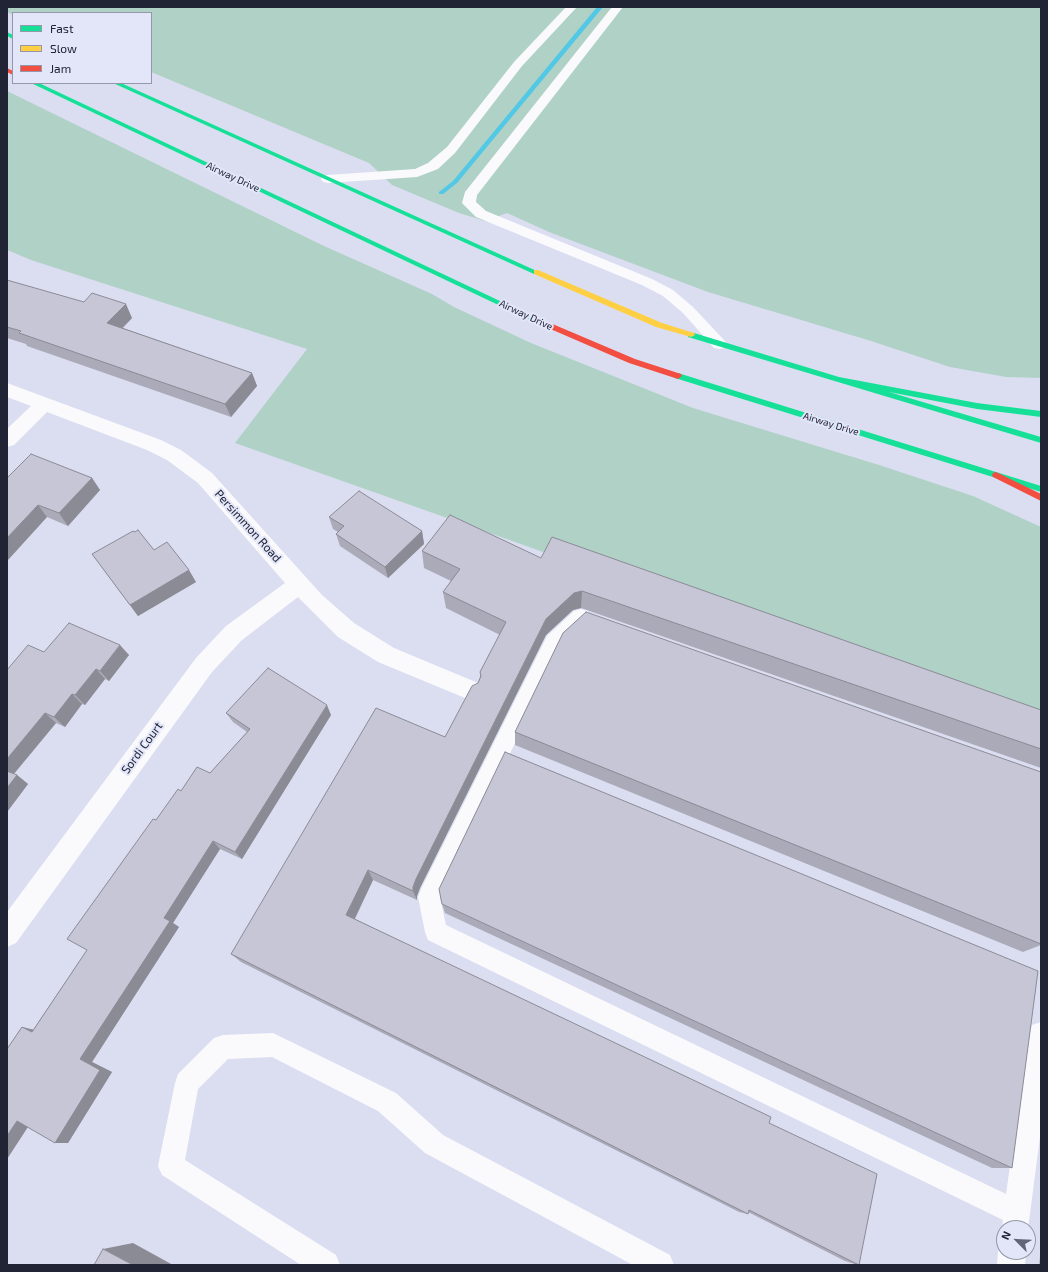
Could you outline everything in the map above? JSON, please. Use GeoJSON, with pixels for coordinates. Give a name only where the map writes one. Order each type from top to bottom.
{"type":"FeatureCollection","features":[{"type":"Feature","properties":{"kind":"main road","name":"Airway Drive"},"geometry":{"type":"LineString","coordinates":[[36,84],[530,317],[632,361],[733,394],[1041,489]]}},
{"type":"Feature","properties":{"kind":"main road"},"geometry":{"type":"LineString","coordinates":[[118,84],[616,308],[659,325],[1041,440]]}},
{"type":"Feature","properties":{"kind":"main road"},"geometry":{"type":"LineString","coordinates":[[832,378],[977,406],[1041,414]]}},
{"type":"Feature","properties":{"kind":"main road"},"geometry":{"type":"LineString","coordinates":[[996,475],[1041,498]]}},
{"type":"Feature","properties":{"kind":"street","name":"Persimmon Road"},"geometry":{"type":"LineString","coordinates":[[7,390],[154,444],[174,455],[205,478],[314,601],[346,630],[386,655],[470,690]]}},
{"type":"Feature","properties":{"kind":"street"},"geometry":{"type":"LineString","coordinates":[[7,440],[44,404]]}},
{"type":"Feature","properties":{"kind":"street","name":"Sordi Court"},"geometry":{"type":"LineString","coordinates":[[7,934],[204,665],[234,633],[300,584]]}},
{"type":"Feature","properties":{"kind":"lane"},"geometry":{"type":"LineString","coordinates":[[328,179],[417,173],[433,166],[451,150],[518,64],[572,7]]}},
{"type":"Feature","properties":{"kind":"lane"},"geometry":{"type":"LineString","coordinates":[[618,7],[470,195],[469,203],[481,214],[647,282],[668,293],[688,310],[719,344]]}},
{"type":"Feature","properties":{"kind":"lane"},"geometry":{"type":"LineString","coordinates":[[604,625],[581,617],[554,642],[509,754],[429,897],[436,932],[1016,1220],[1041,1034]]}},
{"type":"Feature","properties":{"kind":"lane"},"geometry":{"type":"LineString","coordinates":[[326,1265],[170,1166],[187,1083],[223,1047],[273,1045],[388,1102],[434,1144],[660,1265]]}},
{"type":"Feature","properties":{"kind":"green space"},"geometry":{"type":"Polygon","coordinates":[[[7,7],[1041,7],[1041,378],[1006,377],[950,367],[871,341],[708,292],[549,232],[507,213],[485,221],[459,213],[392,185],[369,163],[152,72],[152,12],[12,12],[12,14],[7,12],[7,7]]]}},
{"type":"Feature","properties":{"kind":"green space"},"geometry":{"type":"Polygon","coordinates":[[[7,91],[324,246],[432,294],[454,307],[531,343],[693,408],[879,465],[973,496],[1041,527],[1041,728],[235,443],[307,349],[31,260],[7,250],[7,91]]]}},
{"type":"Feature","properties":{"kind":"building"},"geometry":{"type":"Polygon","coordinates":[[[7,280],[84,302],[92,293],[126,304],[107,323],[252,373],[225,404],[19,333],[21,331],[7,327],[7,280]]]}},
{"type":"Feature","properties":{"kind":"building"},"geometry":{"type":"Polygon","coordinates":[[[31,454],[92,478],[59,513],[38,505],[7,538],[7,478],[31,454]]]}},
{"type":"Feature","properties":{"kind":"building"},"geometry":{"type":"Polygon","coordinates":[[[359,491],[422,531],[385,567],[336,534],[344,526],[329,517],[359,491]]]}},
{"type":"Feature","properties":{"kind":"building"},"geometry":{"type":"Polygon","coordinates":[[[450,515],[541,558],[552,537],[1041,710],[1041,749],[582,591],[574,593],[546,619],[416,879],[413,891],[368,870],[346,915],[771,1117],[769,1123],[877,1174],[859,1265],[749,1210],[748,1214],[231,954],[376,708],[445,737],[472,686],[478,683],[481,676],[480,672],[506,622],[443,592],[460,569],[422,551],[450,515]]]}},
{"type":"Feature","properties":{"kind":"building"},"geometry":{"type":"Polygon","coordinates":[[[138,530],[154,550],[167,542],[189,570],[130,605],[92,554],[133,531],[135,532],[138,530]]]}},
{"type":"Feature","properties":{"kind":"building"},"geometry":{"type":"Polygon","coordinates":[[[586,612],[1041,772],[1041,944],[515,732],[563,633],[586,612]]]}},
{"type":"Feature","properties":{"kind":"building"},"geometry":{"type":"Polygon","coordinates":[[[69,623],[120,645],[100,671],[96,669],[75,695],[72,694],[54,717],[45,713],[7,759],[7,670],[28,645],[44,652],[69,623]]]}},
{"type":"Feature","properties":{"kind":"building"},"geometry":{"type":"Polygon","coordinates":[[[268,668],[327,705],[235,852],[213,841],[164,918],[170,921],[80,1059],[100,1070],[55,1143],[17,1121],[7,1136],[7,1049],[22,1027],[32,1032],[87,950],[67,939],[153,819],[156,820],[178,789],[181,791],[197,767],[210,773],[250,729],[226,713],[268,668]]]}},
{"type":"Feature","properties":{"kind":"building"},"geometry":{"type":"Polygon","coordinates":[[[505,752],[1038,971],[1012,1168],[442,904],[439,889],[505,752]]]}},
{"type":"Feature","properties":{"kind":"building"},"geometry":{"type":"Polygon","coordinates":[[[7,771],[17,775],[7,788],[7,771]]]}},
{"type":"Feature","properties":{"kind":"building"},"geometry":{"type":"Polygon","coordinates":[[[103,1249],[133,1265],[94,1265],[103,1249]]]}},
{"type":"Feature","properties":{"kind":"waterway"},"geometry":{"type":"LineString","coordinates":[[441,193],[455,182],[600,7]]}},
{"type":"Feature","properties":{"kind":"traffic: fast"},"geometry":{"type":"LineString","coordinates":[[7,34],[12,36]]}},
{"type":"Feature","properties":{"kind":"traffic: fast"},"geometry":{"type":"LineString","coordinates":[[36,84],[534,319]]}},
{"type":"Feature","properties":{"kind":"traffic: fast"},"geometry":{"type":"LineString","coordinates":[[118,84],[536,272]]}},
{"type":"Feature","properties":{"kind":"traffic: fast"},"geometry":{"type":"LineString","coordinates":[[691,335],[1041,440]]}},
{"type":"Feature","properties":{"kind":"traffic: fast"},"geometry":{"type":"LineString","coordinates":[[678,376],[1041,489]]}},
{"type":"Feature","properties":{"kind":"traffic: fast"},"geometry":{"type":"LineString","coordinates":[[832,378],[977,406],[1041,414]]}},
{"type":"Feature","properties":{"kind":"traffic: slow"},"geometry":{"type":"LineString","coordinates":[[536,272],[659,325],[691,335]]}},
{"type":"Feature","properties":{"kind":"traffic: jam"},"geometry":{"type":"LineString","coordinates":[[7,70],[12,72]]}},
{"type":"Feature","properties":{"kind":"traffic: jam"},"geometry":{"type":"LineString","coordinates":[[534,319],[632,361],[678,376]]}},
{"type":"Feature","properties":{"kind":"traffic: jam"},"geometry":{"type":"LineString","coordinates":[[996,475],[1041,498]]}}]}
